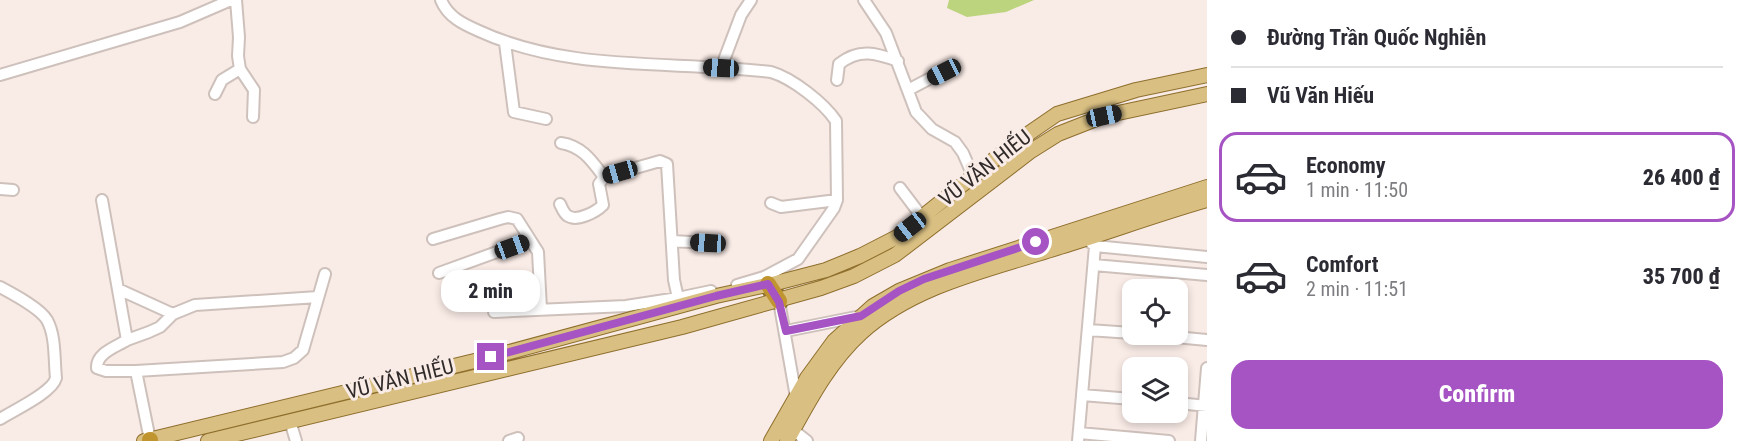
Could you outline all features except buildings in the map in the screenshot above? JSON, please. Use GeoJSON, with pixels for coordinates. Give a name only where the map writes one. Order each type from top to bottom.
{"type":"FeatureCollection","features":[{"type":"Feature","properties":{"kind":"highway"},"geometry":{"type":"LineString","coordinates":[[768,284],[779,302]]}},
{"type":"Feature","properties":{"kind":"main road","name":"VŨ VĂN HIẾU"},"geometry":{"type":"LineString","coordinates":[[148,441],[491,357],[715,293],[768,284],[826,270],[897,237],[1012,145],[1057,114],[1136,90],[1207,75]]}},
{"type":"Feature","properties":{"kind":"main road","name":"VŨ VĂN HIẾU"},"geometry":{"type":"LineString","coordinates":[[208,441],[682,327],[779,302],[854,276],[895,255],[1031,151],[1058,134],[1104,116],[1207,94]]}},
{"type":"Feature","properties":{"kind":"main road"},"geometry":{"type":"LineString","coordinates":[[771,441],[796,397],[834,341],[861,316],[899,291],[924,279],[1087,237],[1207,187]]}},
{"type":"Feature","properties":{"kind":"main road"},"geometry":{"type":"LineString","coordinates":[[790,436],[817,389],[844,350],[881,317],[905,302],[931,290],[1087,237],[1207,200]]}},
{"type":"Feature","properties":{"kind":"street"},"geometry":{"type":"LineString","coordinates":[[0,75],[180,22],[231,0]]}},
{"type":"Feature","properties":{"kind":"street"},"geometry":{"type":"LineString","coordinates":[[236,0],[240,69],[254,90],[253,117]]}},
{"type":"Feature","properties":{"kind":"street"},"geometry":{"type":"LineString","coordinates":[[441,0],[444,9],[456,20],[504,43],[531,51],[586,60],[761,71],[781,75],[817,100],[836,121],[837,200],[798,258],[764,277],[715,293],[627,306],[494,312]]}},
{"type":"Feature","properties":{"kind":"street"},"geometry":{"type":"LineString","coordinates":[[721,68],[741,15],[751,0]]}},
{"type":"Feature","properties":{"kind":"street"},"geometry":{"type":"LineString","coordinates":[[864,0],[886,33],[913,107],[920,118],[932,129],[955,142],[963,153],[973,176]]}},
{"type":"Feature","properties":{"kind":"street"},"geometry":{"type":"LineString","coordinates":[[504,43],[514,112],[546,119]]}},
{"type":"Feature","properties":{"kind":"street"},"geometry":{"type":"LineString","coordinates":[[837,80],[839,64],[853,56],[867,52],[880,54],[897,62]]}},
{"type":"Feature","properties":{"kind":"street"},"geometry":{"type":"LineString","coordinates":[[214,94],[222,80],[240,69]]}},
{"type":"Feature","properties":{"kind":"street"},"geometry":{"type":"LineString","coordinates":[[908,90],[944,72]]}},
{"type":"Feature","properties":{"kind":"street"},"geometry":{"type":"LineString","coordinates":[[561,143],[575,146],[585,153],[604,177]]}},
{"type":"Feature","properties":{"kind":"street"},"geometry":{"type":"LineString","coordinates":[[560,204],[566,215],[571,218],[588,215],[603,205],[604,200],[599,184],[604,177],[660,161],[667,164],[674,280],[678,298]]}},
{"type":"Feature","properties":{"kind":"street"},"geometry":{"type":"LineString","coordinates":[[900,188],[922,217]]}},
{"type":"Feature","properties":{"kind":"street"},"geometry":{"type":"LineString","coordinates":[[0,189],[13,190]]}},
{"type":"Feature","properties":{"kind":"street"},"geometry":{"type":"LineString","coordinates":[[102,200],[127,340]]}},
{"type":"Feature","properties":{"kind":"street"},"geometry":{"type":"LineString","coordinates":[[771,203],[780,207],[837,200]]}},
{"type":"Feature","properties":{"kind":"street"},"geometry":{"type":"LineString","coordinates":[[433,239],[508,217],[517,219],[538,252],[541,309]]}},
{"type":"Feature","properties":{"kind":"street"},"geometry":{"type":"LineString","coordinates":[[1169,441],[1079,437],[1094,266],[1087,237],[1207,257]]}},
{"type":"Feature","properties":{"kind":"street"},"geometry":{"type":"LineString","coordinates":[[439,273],[530,240]]}},
{"type":"Feature","properties":{"kind":"street"},"geometry":{"type":"LineString","coordinates":[[672,241],[708,243]]}},
{"type":"Feature","properties":{"kind":"street"},"geometry":{"type":"LineString","coordinates":[[1094,266],[1207,275]]}},
{"type":"Feature","properties":{"kind":"street"},"geometry":{"type":"LineString","coordinates":[[318,297],[204,304],[189,307],[173,314],[160,327],[127,340],[99,357],[97,368],[106,371],[136,371],[282,362],[294,358],[303,350],[325,274]]}},
{"type":"Feature","properties":{"kind":"street"},"geometry":{"type":"LineString","coordinates":[[0,287],[26,301],[48,320],[56,378],[47,390],[0,419]]}},
{"type":"Feature","properties":{"kind":"street"},"geometry":{"type":"LineString","coordinates":[[118,289],[173,314]]}},
{"type":"Feature","properties":{"kind":"street"},"geometry":{"type":"LineString","coordinates":[[779,302],[796,397]]}},
{"type":"Feature","properties":{"kind":"street"},"geometry":{"type":"LineString","coordinates":[[786,331],[861,316]]}},
{"type":"Feature","properties":{"kind":"street"},"geometry":{"type":"LineString","coordinates":[[1088,330],[1122,332]]}},
{"type":"Feature","properties":{"kind":"street"},"geometry":{"type":"LineString","coordinates":[[1188,338],[1207,340]]}},
{"type":"Feature","properties":{"kind":"street"},"geometry":{"type":"LineString","coordinates":[[1201,441],[1207,368]]}},
{"type":"Feature","properties":{"kind":"street"},"geometry":{"type":"LineString","coordinates":[[136,371],[148,441]]}},
{"type":"Feature","properties":{"kind":"street"},"geometry":{"type":"LineString","coordinates":[[1082,395],[1122,398]]}},
{"type":"Feature","properties":{"kind":"street"},"geometry":{"type":"LineString","coordinates":[[1188,404],[1205,405]]}},
{"type":"Feature","properties":{"kind":"street"},"geometry":{"type":"LineString","coordinates":[[291,420],[296,441]]}},
{"type":"Feature","properties":{"kind":"street"},"geometry":{"type":"LineString","coordinates":[[790,436],[807,441]]}},
{"type":"Feature","properties":{"kind":"green space"},"geometry":{"type":"Polygon","coordinates":[[[949,0],[1034,0],[1006,12],[967,17],[947,8],[949,0]]]}},
{"type":"Feature","properties":{"kind":"route"},"geometry":{"type":"LineString","coordinates":[[491,357],[768,284],[779,302],[786,331],[861,316],[873,306],[924,279],[1036,242]]}}]}
